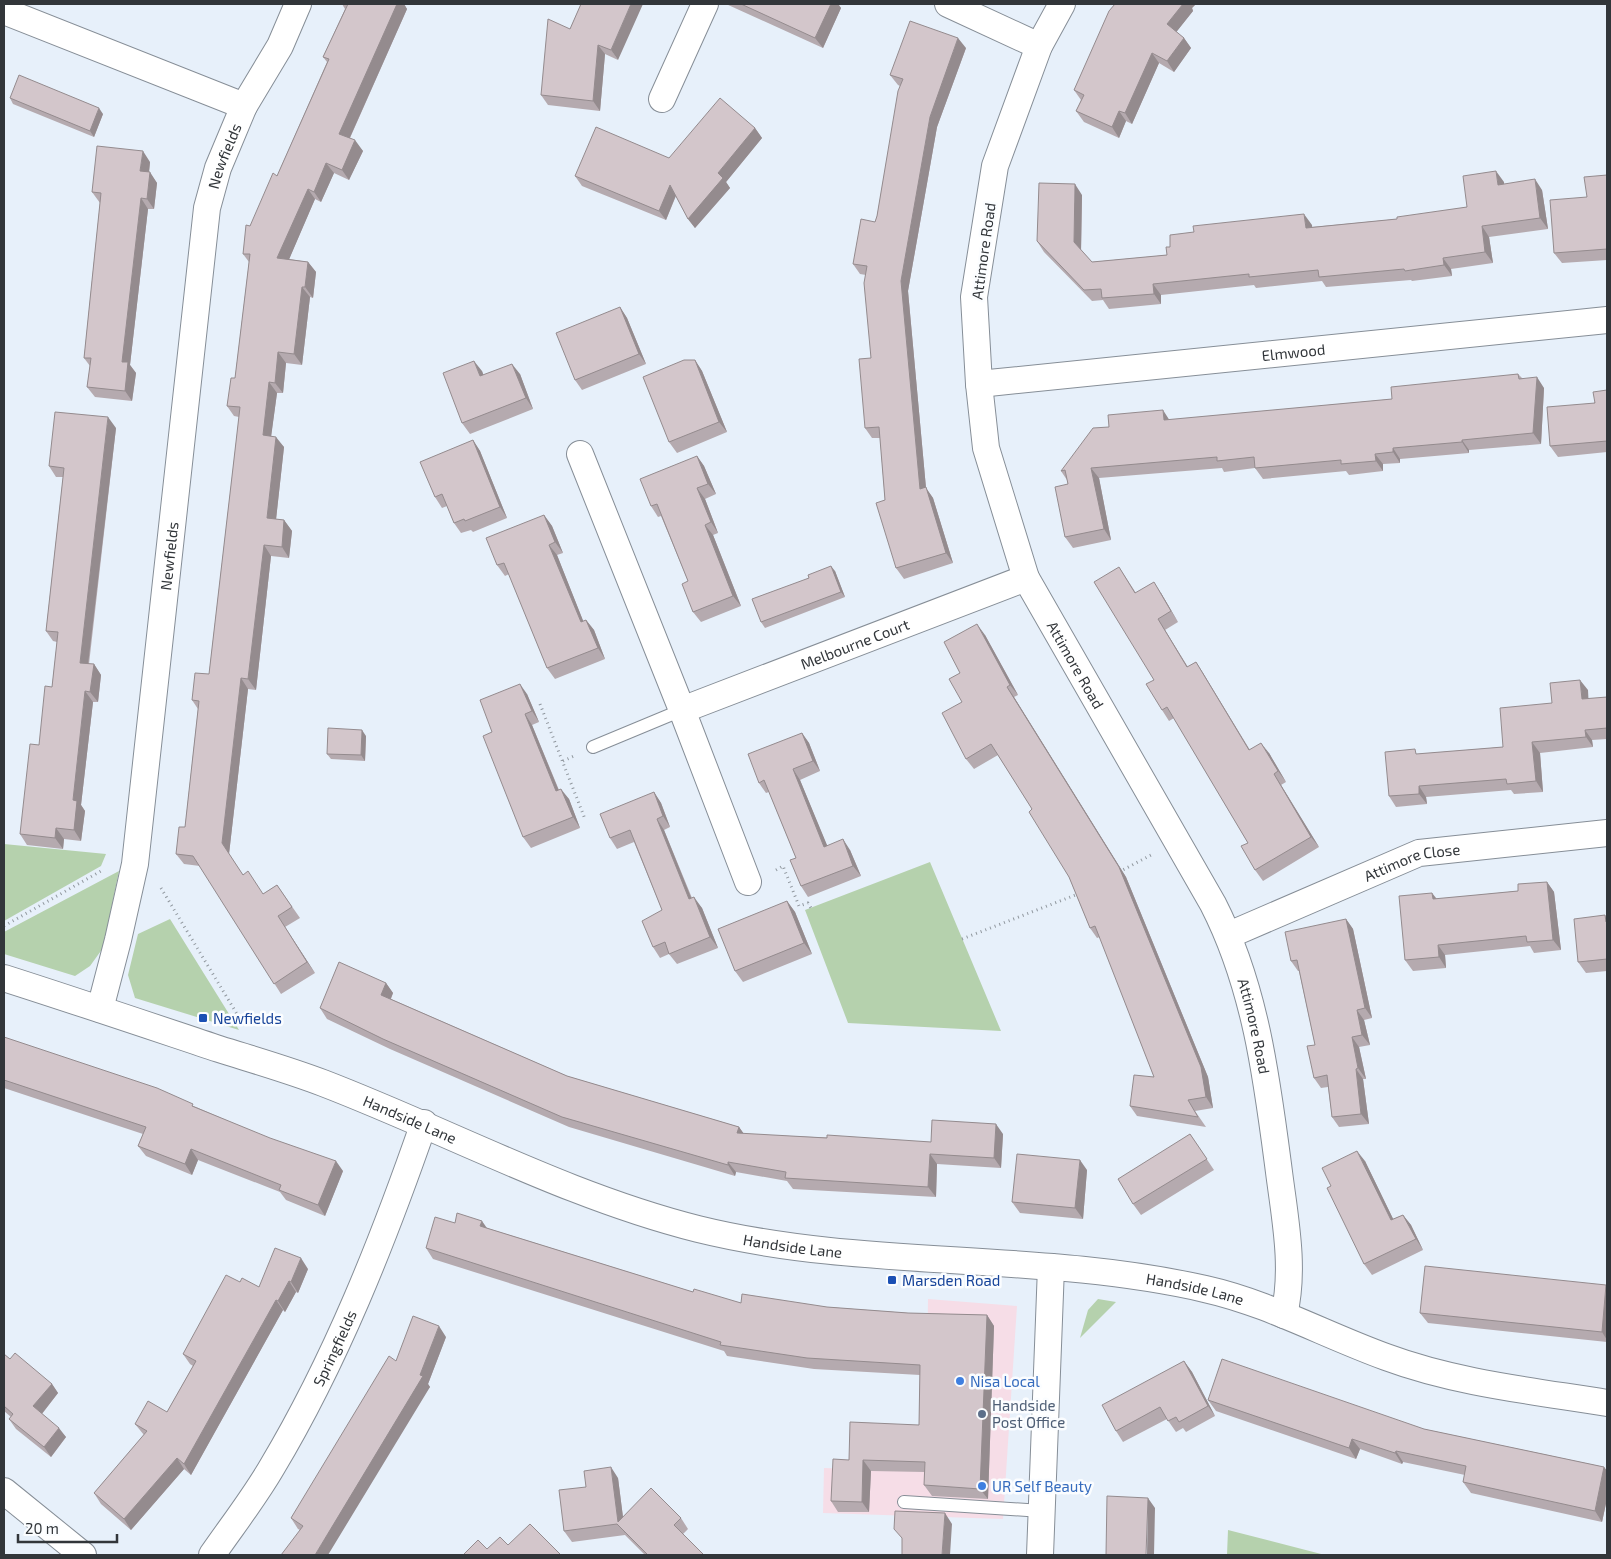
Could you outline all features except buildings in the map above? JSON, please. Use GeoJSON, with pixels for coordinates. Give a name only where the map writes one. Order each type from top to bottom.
{"type":"FeatureCollection","features":[{"type":"Feature","properties":{"kind":"street","name":"Newfields"},"geometry":{"type":"LineString","coordinates":[[100,1009],[118,940],[134,864],[207,208],[218,168],[244,106],[280,46],[298,4]]}},
{"type":"Feature","properties":{"kind":"street"},"geometry":{"type":"LineString","coordinates":[[662,99],[705,4]]}},
{"type":"Feature","properties":{"kind":"street"},"geometry":{"type":"LineString","coordinates":[[948,4],[1039,46]]}},
{"type":"Feature","properties":{"kind":"street","name":"Attimore Road"},"geometry":{"type":"LineString","coordinates":[[1062,4],[1039,46],[995,166],[974,297],[979,384],[986,448],[1026,578],[1229,935],[1244,976],[1264,1062],[1286,1226],[1290,1289],[1284,1315]]}},
{"type":"Feature","properties":{"kind":"street","name":"Newfields"},"geometry":{"type":"LineString","coordinates":[[4,11],[244,106]]}},
{"type":"Feature","properties":{"kind":"street","name":"Elmwood"},"geometry":{"type":"LineString","coordinates":[[979,384],[1607,320]]}},
{"type":"Feature","properties":{"kind":"street"},"geometry":{"type":"LineString","coordinates":[[580,454],[748,882]]}},
{"type":"Feature","properties":{"kind":"street","name":"Melbourne Court"},"geometry":{"type":"LineString","coordinates":[[682,710],[1026,578]]}},
{"type":"Feature","properties":{"kind":"street","name":"Attimore Close"},"geometry":{"type":"LineString","coordinates":[[1229,935],[1419,852],[1607,833]]}},
{"type":"Feature","properties":{"kind":"street","name":"Handside Lane"},"geometry":{"type":"LineString","coordinates":[[4,978],[318,1081],[424,1123],[603,1201],[697,1228],[759,1242],[856,1253],[1051,1266],[1163,1279],[1226,1293],[1388,1358],[1480,1382],[1607,1403]]}},
{"type":"Feature","properties":{"kind":"street","name":"Springfields"},"geometry":{"type":"LineString","coordinates":[[212,1555],[272,1468],[317,1387],[371,1265],[424,1123]]}},
{"type":"Feature","properties":{"kind":"street"},"geometry":{"type":"LineString","coordinates":[[1040,1555],[1051,1266]]}},
{"type":"Feature","properties":{"kind":"street"},"geometry":{"type":"LineString","coordinates":[[4,1490],[83,1555]]}},
{"type":"Feature","properties":{"kind":"lane"},"geometry":{"type":"LineString","coordinates":[[594,747],[682,710]]}},
{"type":"Feature","properties":{"kind":"lane"},"geometry":{"type":"LineString","coordinates":[[904,1502],[1042,1511]]}},
{"type":"Feature","properties":{"kind":"path"},"geometry":{"type":"LineString","coordinates":[[540,704],[585,819]]}},
{"type":"Feature","properties":{"kind":"path"},"geometry":{"type":"LineString","coordinates":[[1117,874],[1176,840]]}},
{"type":"Feature","properties":{"kind":"path"},"geometry":{"type":"LineString","coordinates":[[748,882],[783,866],[799,906],[808,903],[811,908]]}},
{"type":"Feature","properties":{"kind":"path"},"geometry":{"type":"LineString","coordinates":[[962,939],[1083,893]]}},
{"type":"Feature","properties":{"kind":"shaded area"},"geometry":{"type":"Polygon","coordinates":[[[928,1299],[1017,1306],[1003,1519],[823,1513],[824,1468],[854,1469],[926,1433],[928,1299]]]}},
{"type":"Feature","properties":{"kind":"green space"},"geometry":{"type":"Polygon","coordinates":[[[4,844],[106,854],[101,866],[4,921],[4,844]]]}},
{"type":"Feature","properties":{"kind":"green space"},"geometry":{"type":"Polygon","coordinates":[[[930,862],[1001,1031],[848,1023],[805,910],[930,862]]]}},
{"type":"Feature","properties":{"kind":"green space"},"geometry":{"type":"Polygon","coordinates":[[[119,871],[103,948],[90,966],[75,976],[4,954],[4,932],[119,871]]]}},
{"type":"Feature","properties":{"kind":"green space"},"geometry":{"type":"Polygon","coordinates":[[[170,919],[239,1030],[135,998],[128,975],[138,934],[170,919]]]}},
{"type":"Feature","properties":{"kind":"green space"},"geometry":{"type":"Polygon","coordinates":[[[1098,1299],[1116,1302],[1080,1338],[1088,1310],[1098,1299]]]}},
{"type":"Feature","properties":{"kind":"green space"},"geometry":{"type":"Polygon","coordinates":[[[1228,1530],[1325,1555],[1227,1555],[1228,1530]]]}},
{"type":"Feature","properties":{"kind":"place","name":"Newfields"},"geometry":{"type":"Point","coordinates":[203,1018]}},
{"type":"Feature","properties":{"kind":"place","name":"Marsden Road"},"geometry":{"type":"Point","coordinates":[892,1280]}},
{"type":"Feature","properties":{"kind":"place","name":"Nisa Local"},"geometry":{"type":"Point","coordinates":[960,1381]}},
{"type":"Feature","properties":{"kind":"place","name":"Handside Post Office"},"geometry":{"type":"Point","coordinates":[982,1414]}},
{"type":"Feature","properties":{"kind":"place","name":"UR Self Beauty"},"geometry":{"type":"Point","coordinates":[982,1486]}}]}
